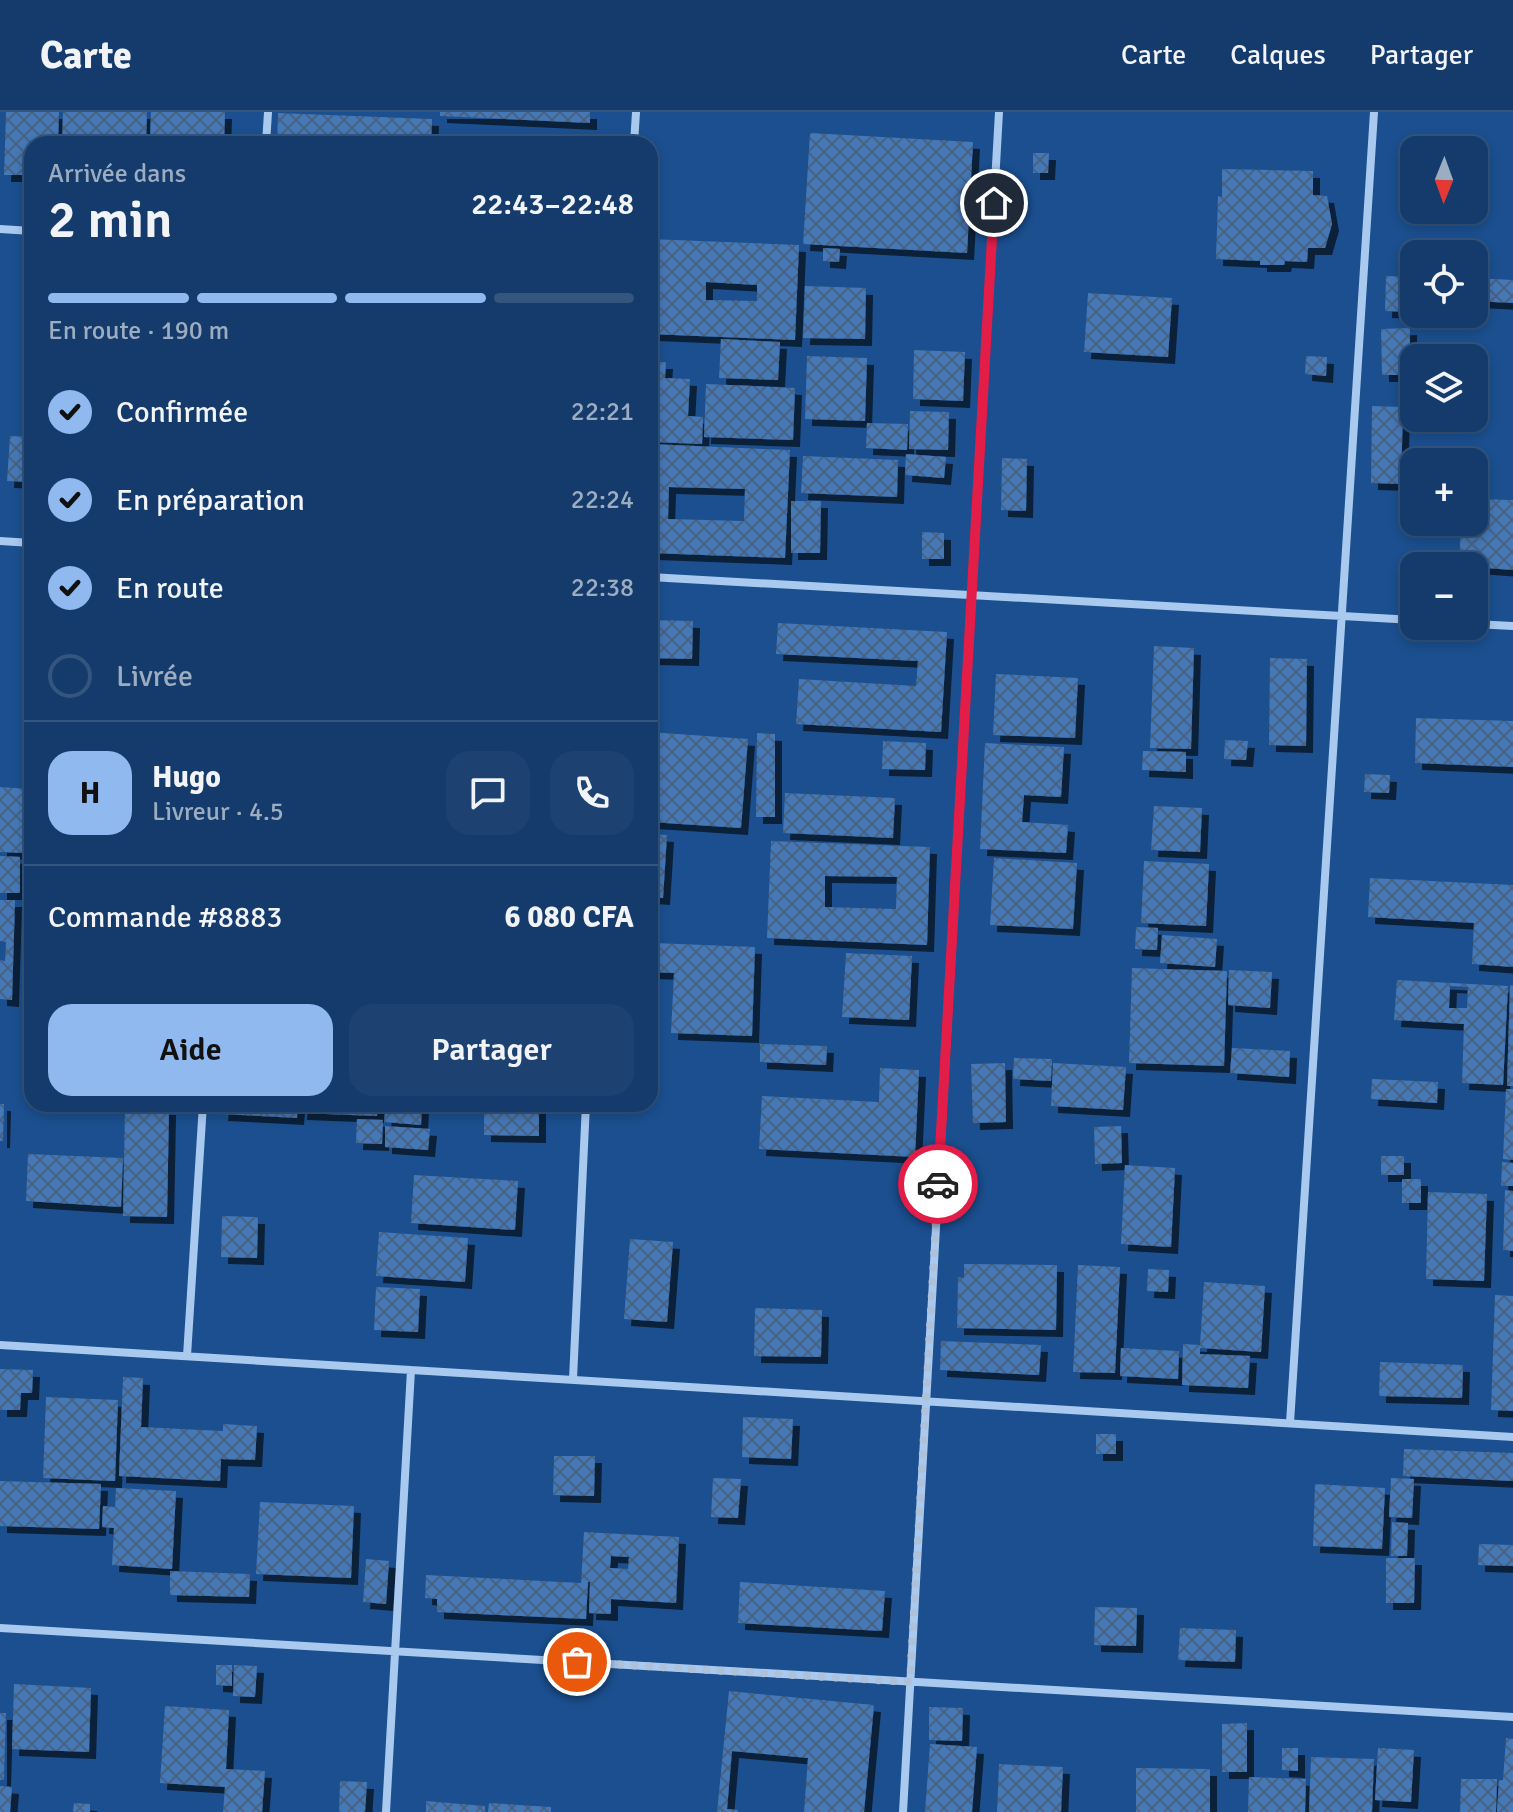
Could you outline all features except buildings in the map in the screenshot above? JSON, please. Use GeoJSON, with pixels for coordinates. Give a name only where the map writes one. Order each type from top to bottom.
{"type":"FeatureCollection","features":[{"type":"Feature","properties":{"kind":"street"},"geometry":{"type":"LineString","coordinates":[[266,136],[268,112]]}},
{"type":"Feature","properties":{"kind":"street"},"geometry":{"type":"LineString","coordinates":[[634,136],[636,112]]}},
{"type":"Feature","properties":{"kind":"street"},"geometry":{"type":"LineString","coordinates":[[903,1812],[999,112]]}},
{"type":"Feature","properties":{"kind":"street"},"geometry":{"type":"LineString","coordinates":[[1290,1423],[1374,112]]}},
{"type":"Feature","properties":{"kind":"street"},"geometry":{"type":"LineString","coordinates":[[0,229],[24,230]]}},
{"type":"Feature","properties":{"kind":"street"},"geometry":{"type":"LineString","coordinates":[[0,541],[24,542]]}},
{"type":"Feature","properties":{"kind":"street"},"geometry":{"type":"LineString","coordinates":[[658,577],[1400,619]]}},
{"type":"Feature","properties":{"kind":"street"},"geometry":{"type":"LineString","coordinates":[[1488,625],[1513,626]]}},
{"type":"Feature","properties":{"kind":"street"},"geometry":{"type":"LineString","coordinates":[[187,1356],[202,1112]]}},
{"type":"Feature","properties":{"kind":"street"},"geometry":{"type":"LineString","coordinates":[[573,1379],[586,1112]]}},
{"type":"Feature","properties":{"kind":"street"},"geometry":{"type":"LineString","coordinates":[[0,1345],[1513,1437]]}},
{"type":"Feature","properties":{"kind":"street"},"geometry":{"type":"LineString","coordinates":[[386,1812],[411,1370]]}},
{"type":"Feature","properties":{"kind":"street"},"geometry":{"type":"LineString","coordinates":[[0,1628],[1513,1717]]}},
{"type":"Feature","properties":{"kind":"way so far"},"geometry":{"type":"LineString","coordinates":[[577,1662],[910,1682],[938,1184]]}},
{"type":"Feature","properties":{"kind":"route"},"geometry":{"type":"LineString","coordinates":[[938,1184],[994,203]]}}]}
